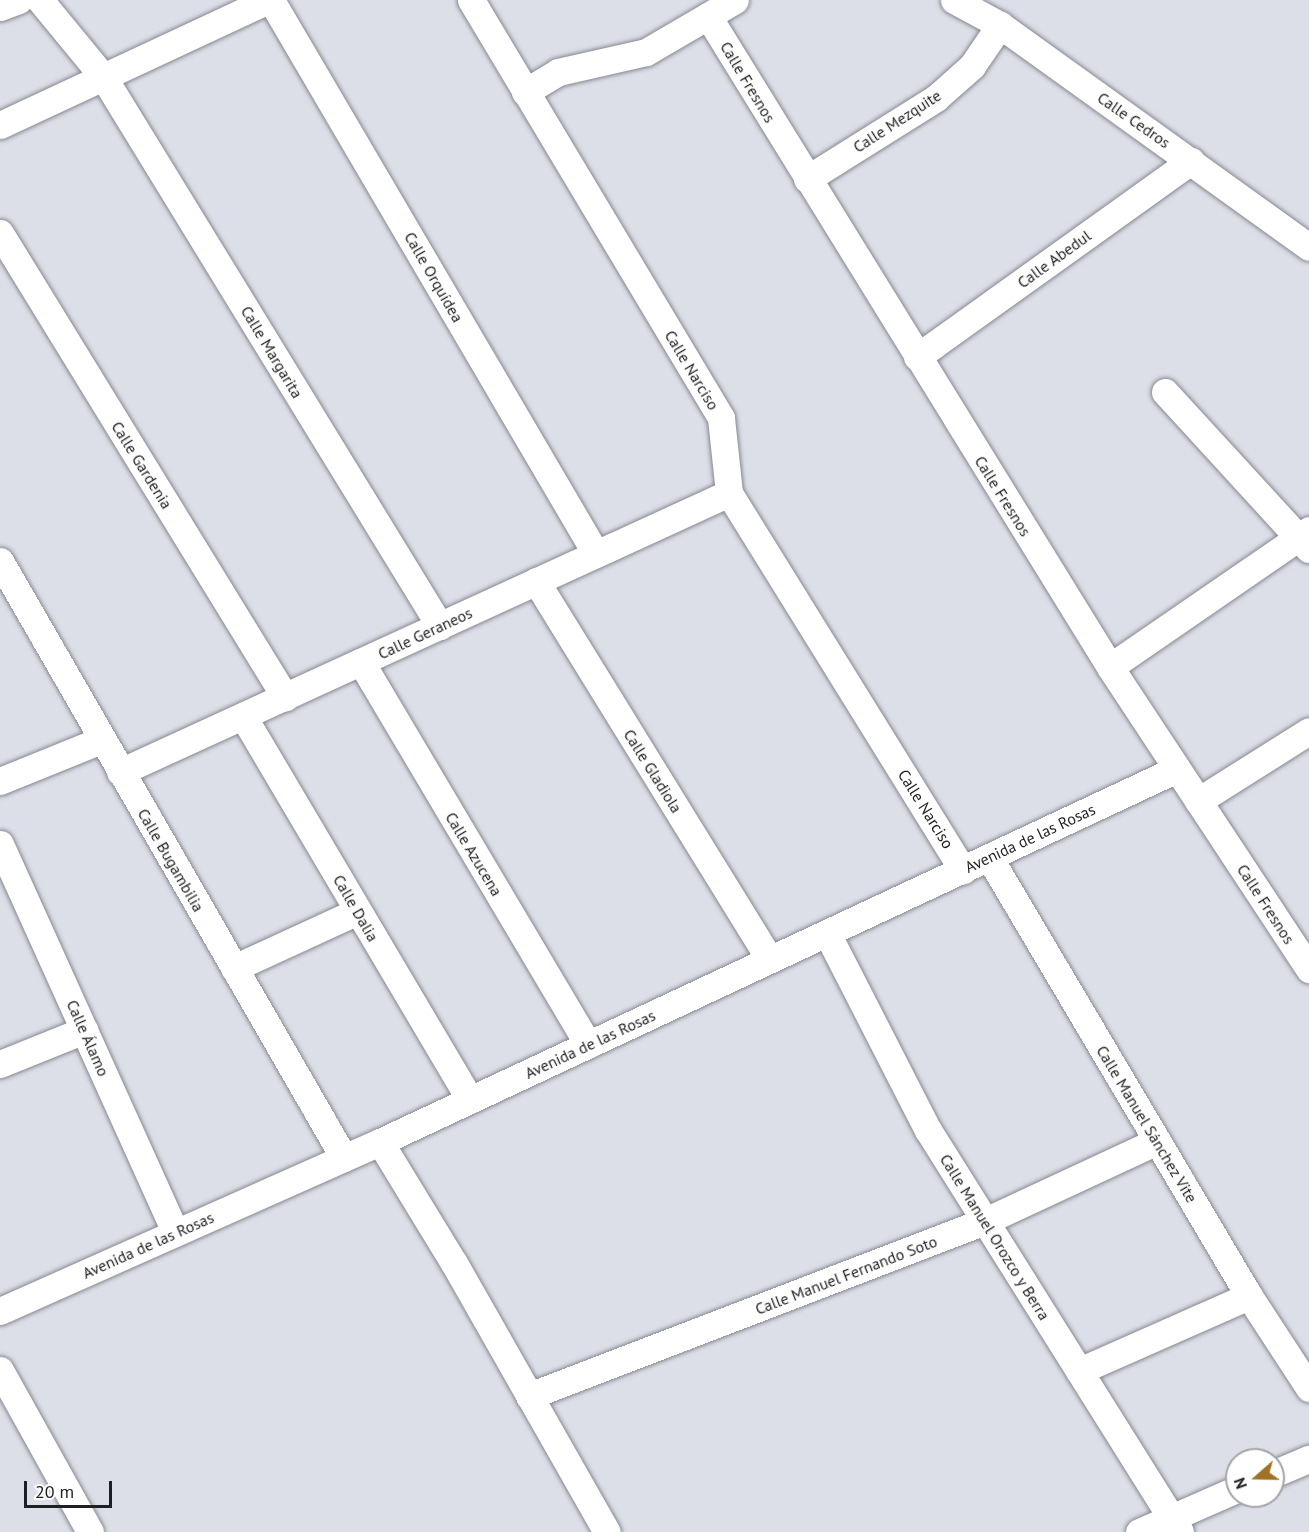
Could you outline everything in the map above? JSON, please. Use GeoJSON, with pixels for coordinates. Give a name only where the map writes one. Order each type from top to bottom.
{"type":"FeatureCollection","features":[{"type":"Feature","properties":{"kind":"street"},"geometry":{"type":"LineString","coordinates":[[0,8],[19,0]]}},
{"type":"Feature","properties":{"kind":"street","name":"Calle Margarita"},"geometry":{"type":"LineString","coordinates":[[40,0],[104,78],[440,626]]}},
{"type":"Feature","properties":{"kind":"street"},"geometry":{"type":"LineString","coordinates":[[0,125],[269,0]]}},
{"type":"Feature","properties":{"kind":"street","name":"Calle Orquídea"},"geometry":{"type":"LineString","coordinates":[[269,0],[596,554]]}},
{"type":"Feature","properties":{"kind":"street"},"geometry":{"type":"LineString","coordinates":[[525,92],[558,72],[646,52],[735,0]]}},
{"type":"Feature","properties":{"kind":"street","name":"Calle Cedros"},"geometry":{"type":"LineString","coordinates":[[954,0],[1000,25],[1309,247]]}},
{"type":"Feature","properties":{"kind":"street","name":"Calle Narciso"},"geometry":{"type":"LineString","coordinates":[[481,4],[525,92],[721,418],[729,493],[963,870]]}},
{"type":"Feature","properties":{"kind":"street","name":"Calle Fresnos"},"geometry":{"type":"LineString","coordinates":[[708,16],[1110,667],[1309,969]]}},
{"type":"Feature","properties":{"kind":"street","name":"Calle Mezquite"},"geometry":{"type":"LineString","coordinates":[[807,179],[936,99],[972,66],[1000,25]]}},
{"type":"Feature","properties":{"kind":"street","name":"Calle Abedul"},"geometry":{"type":"LineString","coordinates":[[917,357],[1191,161]]}},
{"type":"Feature","properties":{"kind":"street","name":"Calle Gardenia"},"geometry":{"type":"LineString","coordinates":[[0,233],[285,697]]}},
{"type":"Feature","properties":{"kind":"street"},"geometry":{"type":"LineString","coordinates":[[1110,667],[1306,538],[1165,392]]}},
{"type":"Feature","properties":{"kind":"street","name":"Calle Geraneos"},"geometry":{"type":"LineString","coordinates":[[120,772],[729,493]]}},
{"type":"Feature","properties":{"kind":"street","name":"Calle Bugambilia"},"geometry":{"type":"LineString","coordinates":[[0,561],[101,740],[344,1158]]}},
{"type":"Feature","properties":{"kind":"street","name":"Calle Gladiola"},"geometry":{"type":"LineString","coordinates":[[536,582],[770,960]]}},
{"type":"Feature","properties":{"kind":"street","name":"Calle Azucena"},"geometry":{"type":"LineString","coordinates":[[361,662],[588,1045]]}},
{"type":"Feature","properties":{"kind":"street","name":"Calle Dalia"},"geometry":{"type":"LineString","coordinates":[[243,716],[470,1100]]}},
{"type":"Feature","properties":{"kind":"street"},"geometry":{"type":"LineString","coordinates":[[1198,801],[1309,731]]}},
{"type":"Feature","properties":{"kind":"street"},"geometry":{"type":"LineString","coordinates":[[0,781],[101,740]]}},
{"type":"Feature","properties":{"kind":"street","name":"Avenida de las Rosas"},"geometry":{"type":"LineString","coordinates":[[0,1311],[380,1142],[1177,769]]}},
{"type":"Feature","properties":{"kind":"street","name":"Calle Álamo"},"geometry":{"type":"LineString","coordinates":[[0,844],[175,1232]]}},
{"type":"Feature","properties":{"kind":"street","name":"Calle Manuel Sánchez Vite"},"geometry":{"type":"LineString","coordinates":[[989,857],[1249,1296],[1309,1388]]}},
{"type":"Feature","properties":{"kind":"street"},"geometry":{"type":"LineString","coordinates":[[234,968],[358,911]]}},
{"type":"Feature","properties":{"kind":"street","name":"Calle Manuel Orozco y Berra"},"geometry":{"type":"LineString","coordinates":[[827,933],[928,1130],[1176,1525]]}},
{"type":"Feature","properties":{"kind":"street"},"geometry":{"type":"LineString","coordinates":[[0,1064],[84,1030]]}},
{"type":"Feature","properties":{"kind":"street","name":"Calle Manuel Fernando Soto"},"geometry":{"type":"LineString","coordinates":[[529,1396],[985,1221],[1157,1141]]}},
{"type":"Feature","properties":{"kind":"street"},"geometry":{"type":"LineString","coordinates":[[380,1142],[607,1532]]}},
{"type":"Feature","properties":{"kind":"street"},"geometry":{"type":"LineString","coordinates":[[1079,1371],[1249,1296]]}},
{"type":"Feature","properties":{"kind":"street"},"geometry":{"type":"LineString","coordinates":[[0,1370],[90,1532]]}},
{"type":"Feature","properties":{"kind":"street"},"geometry":{"type":"LineString","coordinates":[[1285,1469],[1309,1459]]}},
{"type":"Feature","properties":{"kind":"street"},"geometry":{"type":"LineString","coordinates":[[1139,1532],[1176,1525],[1225,1496]]}}]}
